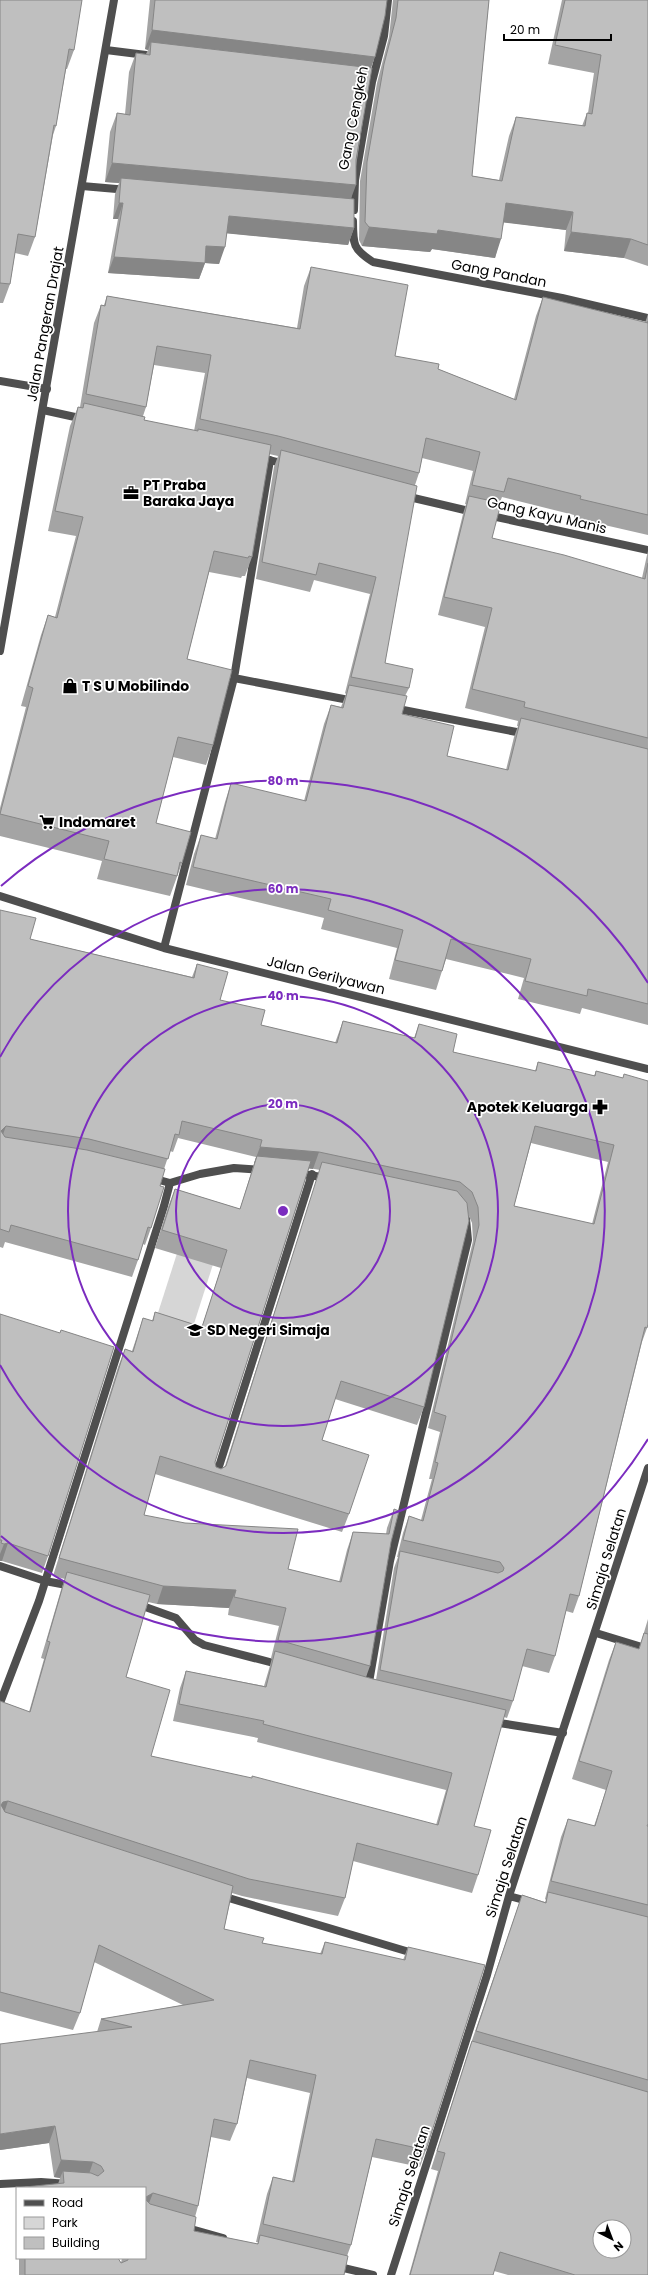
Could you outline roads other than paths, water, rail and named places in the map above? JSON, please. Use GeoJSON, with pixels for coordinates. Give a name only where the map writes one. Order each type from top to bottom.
{"type":"FeatureCollection","features":[{"type":"Feature","properties":{"kind":"street","name":"Jalan Pangeran Drajat"},"geometry":{"type":"LineString","coordinates":[[0,651],[114,0]]}},
{"type":"Feature","properties":{"kind":"street","name":"Gang Cengkeh"},"geometry":{"type":"LineString","coordinates":[[353,242],[350,210],[368,82],[384,36],[388,0]]}},
{"type":"Feature","properties":{"kind":"street"},"geometry":{"type":"LineString","coordinates":[[106,50],[152,55]]}},
{"type":"Feature","properties":{"kind":"street"},"geometry":{"type":"LineString","coordinates":[[82,186],[136,191]]}},
{"type":"Feature","properties":{"kind":"street","name":"Gang Pandan"},"geometry":{"type":"LineString","coordinates":[[353,242],[360,253],[373,262],[562,298],[648,318]]}},
{"type":"Feature","properties":{"kind":"street"},"geometry":{"type":"LineString","coordinates":[[0,381],[47,389]]}},
{"type":"Feature","properties":{"kind":"street"},"geometry":{"type":"LineString","coordinates":[[43,410],[96,422]]}},
{"type":"Feature","properties":{"kind":"street"},"geometry":{"type":"LineString","coordinates":[[248,455],[292,466]]}},
{"type":"Feature","properties":{"kind":"street"},"geometry":{"type":"LineString","coordinates":[[164,948],[234,678],[270,460]]}},
{"type":"Feature","properties":{"kind":"street","name":"Gang Kayu Manis"},"geometry":{"type":"LineString","coordinates":[[395,494],[648,550]]}},
{"type":"Feature","properties":{"kind":"street"},"geometry":{"type":"LineString","coordinates":[[234,678],[359,702]]}},
{"type":"Feature","properties":{"kind":"street"},"geometry":{"type":"LineString","coordinates":[[383,706],[532,735]]}},
{"type":"Feature","properties":{"kind":"street","name":"Jalan Gerilyawan"},"geometry":{"type":"LineString","coordinates":[[0,896],[164,948],[648,1068]]}},
{"type":"Feature","properties":{"kind":"street"},"geometry":{"type":"LineString","coordinates":[[140,1176],[170,1183],[200,1174],[234,1168],[273,1171]]}},
{"type":"Feature","properties":{"kind":"street"},"geometry":{"type":"LineString","coordinates":[[288,1172],[312,1174],[334,1179]]}},
{"type":"Feature","properties":{"kind":"street"},"geometry":{"type":"LineString","coordinates":[[214,1482],[312,1174]]}},
{"type":"Feature","properties":{"kind":"street"},"geometry":{"type":"LineString","coordinates":[[0,1703],[45,1581],[170,1183]]}},
{"type":"Feature","properties":{"kind":"street"},"geometry":{"type":"LineString","coordinates":[[368,1691],[393,1562],[468,1240],[466,1220],[461,1209]]}},
{"type":"Feature","properties":{"kind":"street","name":"Simaja Selatan"},"geometry":{"type":"LineString","coordinates":[[391,2275],[466,2054],[484,1974],[596,1633],[648,1468]]}},
{"type":"Feature","properties":{"kind":"street"},"geometry":{"type":"LineString","coordinates":[[0,1566],[45,1581],[77,1588]]}},
{"type":"Feature","properties":{"kind":"street"},"geometry":{"type":"LineString","coordinates":[[130,1602],[167,1613],[176,1618],[195,1640],[204,1645],[292,1668]]}},
{"type":"Feature","properties":{"kind":"street"},"geometry":{"type":"LineString","coordinates":[[596,1633],[648,1649]]}},
{"type":"Feature","properties":{"kind":"street"},"geometry":{"type":"LineString","coordinates":[[484,1720],[563,1733]]}},
{"type":"Feature","properties":{"kind":"street"},"geometry":{"type":"LineString","coordinates":[[210,1892],[427,1957]]}},
{"type":"Feature","properties":{"kind":"street"},"geometry":{"type":"LineString","coordinates":[[509,1896],[540,1904]]}},
{"type":"Feature","properties":{"kind":"street"},"geometry":{"type":"LineString","coordinates":[[0,2184],[41,2182],[78,2184]]}},
{"type":"Feature","properties":{"kind":"street"},"geometry":{"type":"LineString","coordinates":[[175,2225],[228,2240]]}},
{"type":"Feature","properties":{"kind":"street"},"geometry":{"type":"LineString","coordinates":[[327,2264],[373,2275]]}},
{"type":"Feature","properties":{"kind":"place","name":"PT Praba Baraka Jaya"},"geometry":{"type":"Point","coordinates":[131,493]}},
{"type":"Feature","properties":{"kind":"place","name":"T S U Mobilindo"},"geometry":{"type":"Point","coordinates":[70,686]}},
{"type":"Feature","properties":{"kind":"place","name":"Indomaret"},"geometry":{"type":"Point","coordinates":[47,822]}},
{"type":"Feature","properties":{"kind":"place","name":"Apotek Keluarga"},"geometry":{"type":"Point","coordinates":[600,1107]}},
{"type":"Feature","properties":{"kind":"place","name":"SD Negeri Simaja"},"geometry":{"type":"Point","coordinates":[195,1330]}}]}
